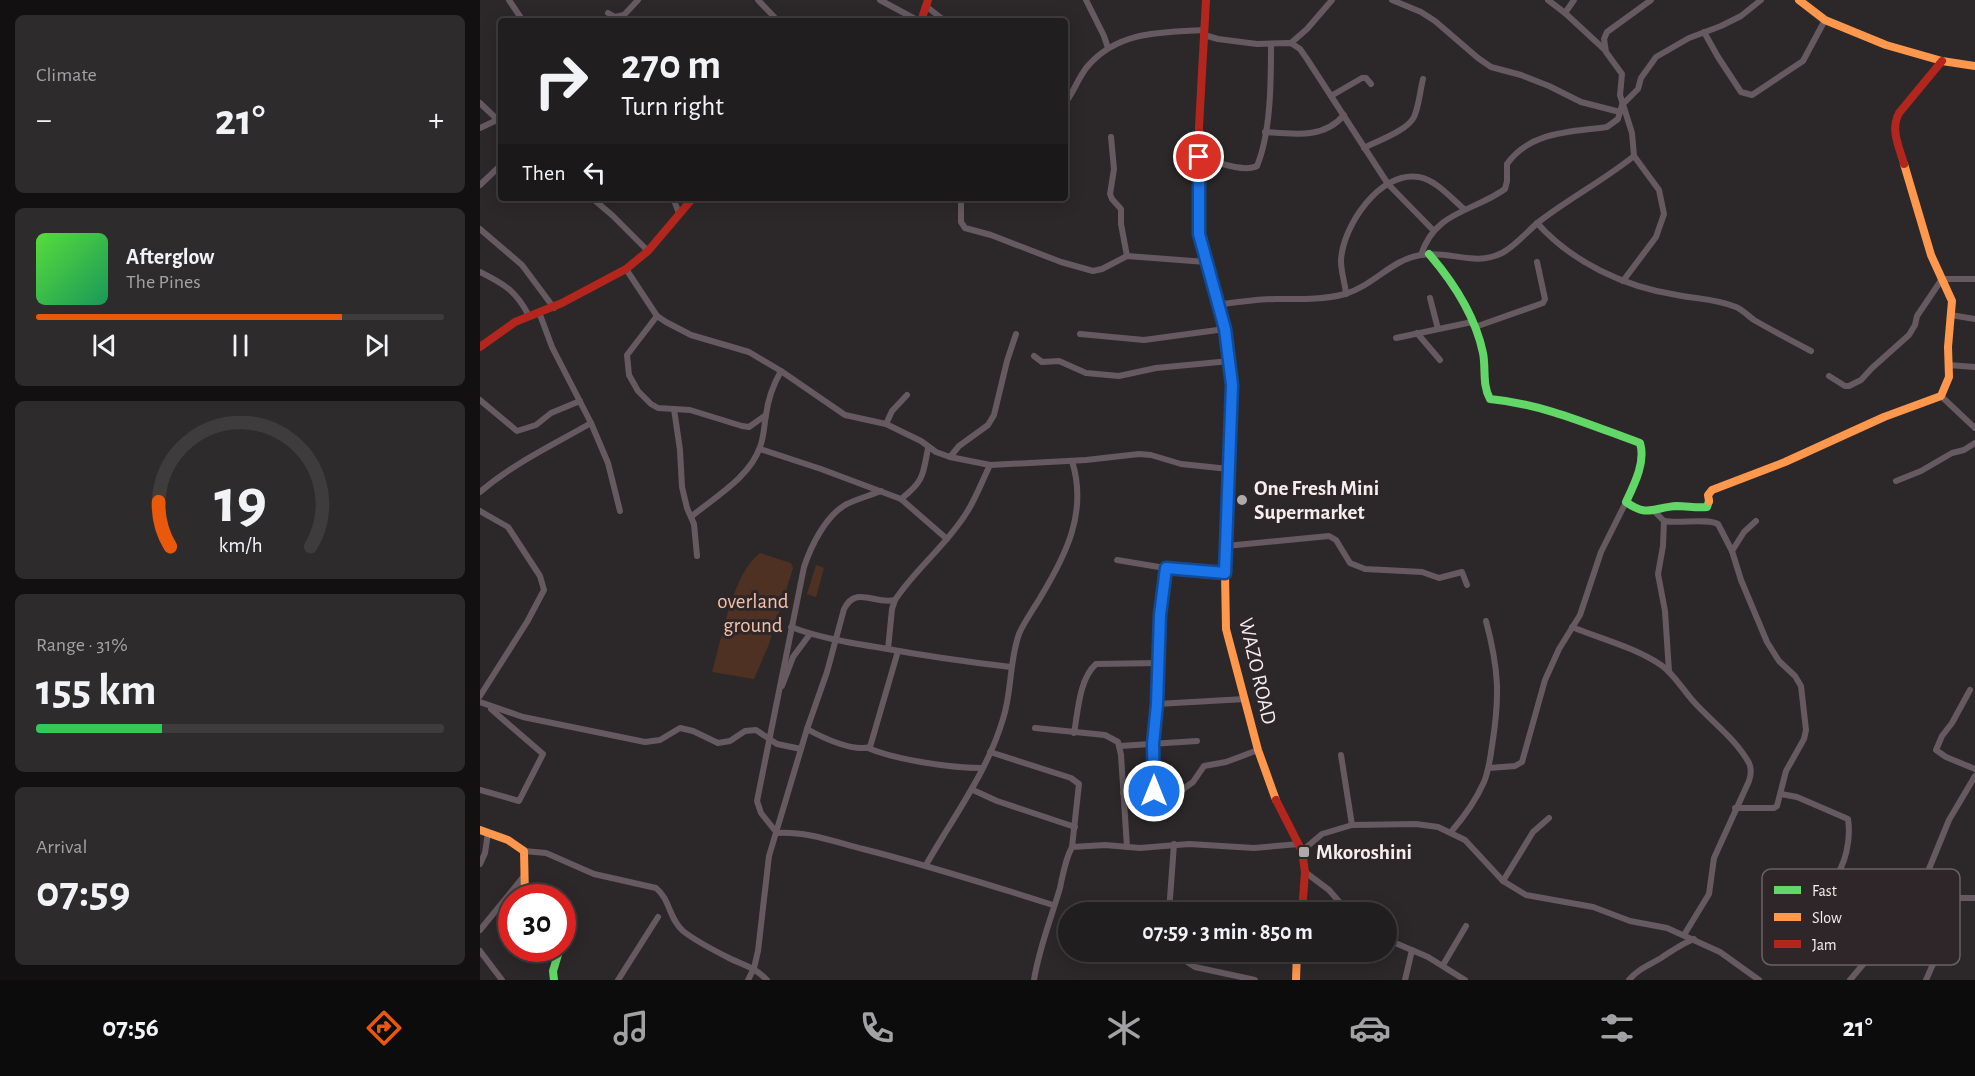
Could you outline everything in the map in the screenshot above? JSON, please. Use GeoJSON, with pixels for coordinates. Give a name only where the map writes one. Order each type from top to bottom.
{"type":"FeatureCollection","features":[{"type":"Feature","properties":{"kind":"street"},"geometry":{"type":"LineString","coordinates":[[509,0],[521,18]]}},
{"type":"Feature","properties":{"kind":"street"},"geometry":{"type":"LineString","coordinates":[[608,13],[615,16],[624,15],[638,0]]}},
{"type":"Feature","properties":{"kind":"street"},"geometry":{"type":"LineString","coordinates":[[758,0],[775,18]]}},
{"type":"Feature","properties":{"kind":"street"},"geometry":{"type":"LineString","coordinates":[[880,0],[914,18]]}},
{"type":"Feature","properties":{"kind":"street"},"geometry":{"type":"LineString","coordinates":[[1086,0],[1108,48]]}},
{"type":"Feature","properties":{"kind":"street","name":"WAZO ROAD"},"geometry":{"type":"LineString","coordinates":[[1206,0],[1199,157],[1199,234],[1225,329],[1232,385],[1225,573],[1226,629],[1253,724],[1258,750],[1275,798],[1300,847],[1305,872],[1303,902]]}},
{"type":"Feature","properties":{"kind":"street"},"geometry":{"type":"LineString","coordinates":[[1068,99],[1085,69],[1108,48],[1140,35],[1158,31],[1204,32],[1237,42],[1271,45],[1291,43],[1307,29],[1332,0]]}},
{"type":"Feature","properties":{"kind":"street"},"geometry":{"type":"LineString","coordinates":[[1392,0],[1421,12],[1435,21],[1491,67],[1521,75],[1581,102],[1620,112],[1628,120],[1634,144],[1634,156],[1659,190],[1664,214],[1656,237],[1623,281]]}},
{"type":"Feature","properties":{"kind":"street"},"geometry":{"type":"LineString","coordinates":[[1548,0],[1606,52],[1622,74],[1620,112],[1628,120]]}},
{"type":"Feature","properties":{"kind":"street"},"geometry":{"type":"LineString","coordinates":[[1565,13],[1574,0]]}},
{"type":"Feature","properties":{"kind":"street"},"geometry":{"type":"LineString","coordinates":[[1606,52],[1604,39],[1606,32],[1651,0]]}},
{"type":"Feature","properties":{"kind":"street"},"geometry":{"type":"LineString","coordinates":[[1425,254],[1429,236],[1445,219],[1505,189],[1508,182],[1507,164],[1518,152],[1551,135],[1569,130],[1607,126],[1638,89],[1641,78],[1656,57],[1689,38],[1722,26],[1741,16],[1761,0]]}},
{"type":"Feature","properties":{"kind":"street"},"geometry":{"type":"LineString","coordinates":[[1800,0],[1812,3],[1825,20],[1886,45],[1942,61],[1975,66]]}},
{"type":"Feature","properties":{"kind":"street"},"geometry":{"type":"LineString","coordinates":[[921,18],[928,4],[942,18]]}},
{"type":"Feature","properties":{"kind":"street"},"geometry":{"type":"LineString","coordinates":[[1704,32],[1724,68],[1741,92],[1752,95],[1803,61],[1825,20]]}},
{"type":"Feature","properties":{"kind":"street"},"geometry":{"type":"LineString","coordinates":[[1291,43],[1300,49],[1388,184],[1433,230]]}},
{"type":"Feature","properties":{"kind":"street"},"geometry":{"type":"LineString","coordinates":[[1199,157],[1228,165],[1255,168],[1266,132],[1271,81],[1271,45]]}},
{"type":"Feature","properties":{"kind":"street"},"geometry":{"type":"LineString","coordinates":[[1626,502],[1641,511],[1655,512],[1667,507],[1707,507],[1710,492],[1718,487],[1785,462],[1884,417],[1941,396],[1948,381],[1952,301],[1931,255],[1894,130],[1899,113],[1942,61]]}},
{"type":"Feature","properties":{"kind":"street"},"geometry":{"type":"LineString","coordinates":[[1331,96],[1362,78],[1366,78],[1371,84]]}},
{"type":"Feature","properties":{"kind":"street"},"geometry":{"type":"LineString","coordinates":[[1364,148],[1411,122],[1415,115],[1423,79]]}},
{"type":"Feature","properties":{"kind":"street"},"geometry":{"type":"LineString","coordinates":[[480,103],[498,120]]}},
{"type":"Feature","properties":{"kind":"street"},"geometry":{"type":"LineString","coordinates":[[1266,132],[1312,133],[1331,127],[1344,115]]}},
{"type":"Feature","properties":{"kind":"street"},"geometry":{"type":"LineString","coordinates":[[480,128],[498,121]]}},
{"type":"Feature","properties":{"kind":"street"},"geometry":{"type":"LineString","coordinates":[[1111,138],[1114,169],[1110,194],[1121,209],[1121,224],[1127,256]]}},
{"type":"Feature","properties":{"kind":"street"},"geometry":{"type":"LineString","coordinates":[[1218,306],[1245,301],[1312,299],[1346,294],[1395,264],[1425,254],[1441,253],[1477,260],[1490,258],[1515,244],[1537,223],[1634,156]]}},
{"type":"Feature","properties":{"kind":"street"},"geometry":{"type":"LineString","coordinates":[[480,185],[498,168]]}},
{"type":"Feature","properties":{"kind":"street"},"geometry":{"type":"LineString","coordinates":[[1346,294],[1341,261],[1345,243],[1353,223],[1365,204],[1388,184],[1406,177],[1418,177],[1429,181],[1464,209]]}},
{"type":"Feature","properties":{"kind":"street"},"geometry":{"type":"LineString","coordinates":[[596,201],[648,251]]}},
{"type":"Feature","properties":{"kind":"street"},"geometry":{"type":"LineString","coordinates":[[674,201],[679,213]]}},
{"type":"Feature","properties":{"kind":"street"},"geometry":{"type":"LineString","coordinates":[[480,347],[500,331],[529,316],[554,308],[626,268],[648,251],[690,201]]}},
{"type":"Feature","properties":{"kind":"street"},"geometry":{"type":"LineString","coordinates":[[961,201],[961,222],[965,228],[1093,271],[1102,269],[1127,256],[1206,262]]}},
{"type":"Feature","properties":{"kind":"street"},"geometry":{"type":"LineString","coordinates":[[1537,223],[1555,242],[1570,253],[1623,281],[1679,296],[1704,298],[1736,308],[1811,351]]}},
{"type":"Feature","properties":{"kind":"street"},"geometry":{"type":"LineString","coordinates":[[480,229],[522,265],[554,308]]}},
{"type":"Feature","properties":{"kind":"street"},"geometry":{"type":"LineString","coordinates":[[1425,254],[1453,281],[1474,325],[1484,356],[1487,393],[1490,399],[1520,402],[1541,408],[1642,445],[1643,449],[1626,502],[1601,552],[1580,615],[1558,649],[1545,680],[1522,762],[1515,766],[1489,768]]}},
{"type":"Feature","properties":{"kind":"street"},"geometry":{"type":"LineString","coordinates":[[1396,338],[1438,329],[1474,325],[1543,303],[1545,299],[1537,262]]}},
{"type":"Feature","properties":{"kind":"street"},"geometry":{"type":"LineString","coordinates":[[626,268],[657,316],[691,335],[749,352],[781,371],[845,416],[886,424],[950,457],[990,465],[1139,454],[1196,467],[1229,469]]}},
{"type":"Feature","properties":{"kind":"street"},"geometry":{"type":"LineString","coordinates":[[480,272],[510,289],[519,297],[529,316]]}},
{"type":"Feature","properties":{"kind":"street"},"geometry":{"type":"LineString","coordinates":[[1942,279],[1975,279]]}},
{"type":"Feature","properties":{"kind":"street"},"geometry":{"type":"LineString","coordinates":[[1829,376],[1845,386],[1861,380],[1909,335],[1917,316],[1942,279]]}},
{"type":"Feature","properties":{"kind":"street"},"geometry":{"type":"LineString","coordinates":[[1430,298],[1438,329]]}},
{"type":"Feature","properties":{"kind":"street"},"geometry":{"type":"LineString","coordinates":[[539,312],[552,347],[591,423],[608,463],[620,510]]}},
{"type":"Feature","properties":{"kind":"street"},"geometry":{"type":"LineString","coordinates":[[1951,315],[1975,319]]}},
{"type":"Feature","properties":{"kind":"street"},"geometry":{"type":"LineString","coordinates":[[657,316],[627,355],[627,365],[633,383],[651,404],[666,410],[690,410],[749,427],[766,414]]}},
{"type":"Feature","properties":{"kind":"street"},"geometry":{"type":"LineString","coordinates":[[1080,334],[1144,339],[1225,329]]}},
{"type":"Feature","properties":{"kind":"street"},"geometry":{"type":"LineString","coordinates":[[1417,333],[1440,360]]}},
{"type":"Feature","properties":{"kind":"street"},"geometry":{"type":"LineString","coordinates":[[950,457],[959,447],[988,425],[994,415],[1016,334]]}},
{"type":"Feature","properties":{"kind":"street"},"geometry":{"type":"LineString","coordinates":[[1034,356],[1042,362],[1059,361],[1086,373],[1112,376],[1164,367],[1230,361]]}},
{"type":"Feature","properties":{"kind":"street"},"geometry":{"type":"LineString","coordinates":[[1948,365],[1975,368]]}},
{"type":"Feature","properties":{"kind":"street"},"geometry":{"type":"LineString","coordinates":[[692,516],[753,462],[760,448],[771,392],[781,371]]}},
{"type":"Feature","properties":{"kind":"street"},"geometry":{"type":"LineString","coordinates":[[886,424],[892,411],[907,395]]}},
{"type":"Feature","properties":{"kind":"street"},"geometry":{"type":"LineString","coordinates":[[1941,396],[1975,428]]}},
{"type":"Feature","properties":{"kind":"street"},"geometry":{"type":"LineString","coordinates":[[480,400],[517,431],[536,425],[551,413],[580,401]]}},
{"type":"Feature","properties":{"kind":"street"},"geometry":{"type":"LineString","coordinates":[[674,409],[682,487],[692,516],[697,556]]}},
{"type":"Feature","properties":{"kind":"street"},"geometry":{"type":"LineString","coordinates":[[480,492],[525,459],[591,423]]}},
{"type":"Feature","properties":{"kind":"street"},"geometry":{"type":"LineString","coordinates":[[1896,481],[1975,443]]}},
{"type":"Feature","properties":{"kind":"street"},"geometry":{"type":"LineString","coordinates":[[901,499],[922,478],[928,447]]}},
{"type":"Feature","properties":{"kind":"street"},"geometry":{"type":"LineString","coordinates":[[760,448],[901,499],[947,539]]}},
{"type":"Feature","properties":{"kind":"street"},"geometry":{"type":"LineString","coordinates":[[926,865],[973,790],[990,752],[1004,719],[1013,653],[1020,632],[1060,561],[1075,524],[1078,501],[1072,460]]}},
{"type":"Feature","properties":{"kind":"street"},"geometry":{"type":"LineString","coordinates":[[888,649],[895,600],[912,575],[947,539],[968,512],[990,465]]}},
{"type":"Feature","properties":{"kind":"street"},"geometry":{"type":"LineString","coordinates":[[881,491],[837,511],[812,544],[804,567],[768,740],[757,802],[761,813],[777,833],[806,835],[926,865],[1053,905]]}},
{"type":"Feature","properties":{"kind":"street"},"geometry":{"type":"LineString","coordinates":[[480,511],[508,527],[540,576],[544,590],[527,622],[480,696]]}},
{"type":"Feature","properties":{"kind":"street"},"geometry":{"type":"LineString","coordinates":[[1655,512],[1664,521],[1715,522],[1732,551],[1740,580],[1767,642],[1784,667],[1795,675],[1801,686],[1806,730],[1804,739],[1786,771],[1778,806],[1774,808],[1735,808]]}},
{"type":"Feature","properties":{"kind":"street"},"geometry":{"type":"LineString","coordinates":[[1664,521],[1663,546],[1658,574],[1665,611],[1669,672]]}},
{"type":"Feature","properties":{"kind":"street"},"geometry":{"type":"LineString","coordinates":[[1732,551],[1744,532],[1756,521]]}},
{"type":"Feature","properties":{"kind":"street"},"geometry":{"type":"LineString","coordinates":[[1226,546],[1329,536],[1336,540],[1353,566],[1372,570],[1422,572],[1439,578],[1462,572],[1467,585]]}},
{"type":"Feature","properties":{"kind":"street"},"geometry":{"type":"LineString","coordinates":[[1117,560],[1166,568],[1225,573]]}},
{"type":"Feature","properties":{"kind":"street"},"geometry":{"type":"LineString","coordinates":[[1123,793],[1153,792],[1155,781],[1153,744],[1157,704],[1160,615],[1166,568]]}},
{"type":"Feature","properties":{"kind":"street"},"geometry":{"type":"LineString","coordinates":[[748,980],[754,968],[761,928],[768,864],[807,729],[848,600],[863,597],[883,601],[895,600]]}},
{"type":"Feature","properties":{"kind":"street"},"geometry":{"type":"LineString","coordinates":[[1451,832],[1476,798],[1489,768],[1498,703],[1498,684],[1496,661],[1486,621]]}},
{"type":"Feature","properties":{"kind":"street"},"geometry":{"type":"LineString","coordinates":[[791,627],[836,640],[1011,667]]}},
{"type":"Feature","properties":{"kind":"street"},"geometry":{"type":"LineString","coordinates":[[1572,627],[1641,654],[1669,672],[1697,706],[1727,734],[1749,764],[1751,776],[1714,858],[1709,894],[1684,935]]}},
{"type":"Feature","properties":{"kind":"street"},"geometry":{"type":"LineString","coordinates":[[776,700],[793,657],[810,634]]}},
{"type":"Feature","properties":{"kind":"street"},"geometry":{"type":"LineString","coordinates":[[868,748],[871,745],[898,651]]}},
{"type":"Feature","properties":{"kind":"street"},"geometry":{"type":"LineString","coordinates":[[1074,733],[1081,695],[1088,674],[1096,664],[1158,663]]}},
{"type":"Feature","properties":{"kind":"street"},"geometry":{"type":"LineString","coordinates":[[1970,690],[1936,750],[1946,757],[1975,769]]}},
{"type":"Feature","properties":{"kind":"street"},"geometry":{"type":"LineString","coordinates":[[1157,704],[1245,699]]}},
{"type":"Feature","properties":{"kind":"street"},"geometry":{"type":"LineString","coordinates":[[483,703],[534,719],[645,742],[660,740],[676,729],[683,728],[718,743],[730,741],[745,731],[756,730],[777,744],[801,749]]}},
{"type":"Feature","properties":{"kind":"street"},"geometry":{"type":"LineString","coordinates":[[480,789],[519,801],[543,754],[483,703]]}},
{"type":"Feature","properties":{"kind":"street"},"geometry":{"type":"LineString","coordinates":[[1035,728],[1105,735],[1116,740],[1120,746],[1127,847]]}},
{"type":"Feature","properties":{"kind":"street"},"geometry":{"type":"LineString","coordinates":[[807,729],[829,740],[868,748],[883,754],[968,768],[982,768]]}},
{"type":"Feature","properties":{"kind":"street"},"geometry":{"type":"LineString","coordinates":[[1120,746],[1197,741]]}},
{"type":"Feature","properties":{"kind":"street"},"geometry":{"type":"LineString","coordinates":[[1179,792],[1193,782],[1204,766],[1226,762],[1258,750]]}},
{"type":"Feature","properties":{"kind":"street"},"geometry":{"type":"LineString","coordinates":[[990,752],[1076,781],[1080,788],[1072,847],[1040,949],[1034,980]]}},
{"type":"Feature","properties":{"kind":"street"},"geometry":{"type":"LineString","coordinates":[[1341,755],[1352,825]]}},
{"type":"Feature","properties":{"kind":"street"},"geometry":{"type":"LineString","coordinates":[[1928,869],[1949,820],[1975,776]]}},
{"type":"Feature","properties":{"kind":"street"},"geometry":{"type":"LineString","coordinates":[[973,790],[997,801],[1075,827]]}},
{"type":"Feature","properties":{"kind":"street"},"geometry":{"type":"LineString","coordinates":[[1781,794],[1808,801],[1848,819],[1848,834],[1841,869]]}},
{"type":"Feature","properties":{"kind":"street"},"geometry":{"type":"LineString","coordinates":[[1503,881],[1533,832],[1549,818]]}},
{"type":"Feature","properties":{"kind":"street"},"geometry":{"type":"LineString","coordinates":[[1072,847],[1105,845],[1156,848],[1174,844],[1254,848],[1300,847],[1322,834],[1352,825],[1416,824],[1438,827],[1465,840],[1503,881],[1526,895],[1593,907],[1630,921],[1667,928],[1720,952],[1759,980]]}},
{"type":"Feature","properties":{"kind":"street"},"geometry":{"type":"LineString","coordinates":[[480,864],[485,853],[484,831],[508,840],[524,851],[546,853],[562,862],[594,874],[656,888],[661,892],[675,924],[681,930],[722,954],[754,968],[767,980]]}},
{"type":"Feature","properties":{"kind":"street"},"geometry":{"type":"LineString","coordinates":[[1170,902],[1174,844]]}},
{"type":"Feature","properties":{"kind":"street"},"geometry":{"type":"LineString","coordinates":[[524,851],[526,860],[524,884]]}},
{"type":"Feature","properties":{"kind":"street"},"geometry":{"type":"LineString","coordinates":[[1305,872],[1329,890],[1339,902]]}},
{"type":"Feature","properties":{"kind":"street"},"geometry":{"type":"LineString","coordinates":[[480,930],[524,876]]}},
{"type":"Feature","properties":{"kind":"street"},"geometry":{"type":"LineString","coordinates":[[1960,897],[1975,898]]}},
{"type":"Feature","properties":{"kind":"street"},"geometry":{"type":"LineString","coordinates":[[618,980],[658,917]]}},
{"type":"Feature","properties":{"kind":"street"},"geometry":{"type":"LineString","coordinates":[[1443,965],[1466,926]]}},
{"type":"Feature","properties":{"kind":"street"},"geometry":{"type":"LineString","coordinates":[[1629,980],[1640,969],[1695,939]]}},
{"type":"Feature","properties":{"kind":"street"},"geometry":{"type":"LineString","coordinates":[[1397,944],[1443,965],[1465,980]]}},
{"type":"Feature","properties":{"kind":"street"},"geometry":{"type":"LineString","coordinates":[[1405,980],[1412,950]]}},
{"type":"Feature","properties":{"kind":"street"},"geometry":{"type":"LineString","coordinates":[[480,951],[502,980]]}},
{"type":"Feature","properties":{"kind":"street"},"geometry":{"type":"LineString","coordinates":[[554,980],[552,973],[557,962]]}},
{"type":"Feature","properties":{"kind":"street"},"geometry":{"type":"LineString","coordinates":[[1187,962],[1195,967],[1255,980]]}},
{"type":"Feature","properties":{"kind":"street"},"geometry":{"type":"LineString","coordinates":[[1296,980],[1297,962]]}},
{"type":"Feature","properties":{"kind":"street"},"geometry":{"type":"LineString","coordinates":[[1850,980],[1863,965]]}},
{"type":"Feature","properties":{"kind":"street"},"geometry":{"type":"LineString","coordinates":[[1926,980],[1933,965]]}},
{"type":"Feature","properties":{"kind":"green space","name":"overland ground"},"geometry":{"type":"Polygon","coordinates":[[[760,553],[791,563],[793,568],[769,644],[754,679],[712,672],[735,591],[750,563],[760,553]]]}},
{"type":"Feature","properties":{"kind":"green space"},"geometry":{"type":"Polygon","coordinates":[[[816,565],[824,568],[816,597],[807,594],[816,565]]]}},
{"type":"Feature","properties":{"kind":"traffic: fast"},"geometry":{"type":"LineString","coordinates":[[1429,254],[1455,288],[1475,326],[1483,353],[1485,382],[1490,399],[1548,410],[1640,443],[1640,466],[1626,502],[1640,510],[1677,506],[1707,507],[1709,501]]}},
{"type":"Feature","properties":{"kind":"traffic: fast"},"geometry":{"type":"LineString","coordinates":[[554,980],[553,971],[556,962]]}},
{"type":"Feature","properties":{"kind":"traffic: slow"},"geometry":{"type":"LineString","coordinates":[[1799,0],[1825,20],[1886,45],[1942,61],[1975,66]]}},
{"type":"Feature","properties":{"kind":"traffic: slow"},"geometry":{"type":"LineString","coordinates":[[1709,501],[1708,495],[1712,490],[1785,462],[1884,417],[1941,396],[1949,377],[1948,347],[1952,301],[1931,255],[1904,164]]}},
{"type":"Feature","properties":{"kind":"traffic: slow"},"geometry":{"type":"LineString","coordinates":[[1231,422],[1225,573],[1226,629],[1258,750],[1276,800]]}},
{"type":"Feature","properties":{"kind":"traffic: slow"},"geometry":{"type":"LineString","coordinates":[[480,830],[508,840],[524,851],[525,884]]}},
{"type":"Feature","properties":{"kind":"traffic: slow"},"geometry":{"type":"LineString","coordinates":[[1296,980],[1297,962]]}},
{"type":"Feature","properties":{"kind":"traffic: jam"},"geometry":{"type":"LineString","coordinates":[[922,18],[928,0]]}},
{"type":"Feature","properties":{"kind":"traffic: jam"},"geometry":{"type":"LineString","coordinates":[[1206,0],[1199,127],[1199,234],[1225,329],[1232,385],[1231,422]]}},
{"type":"Feature","properties":{"kind":"traffic: jam"},"geometry":{"type":"LineString","coordinates":[[1904,164],[1896,138],[1896,119],[1942,61]]}},
{"type":"Feature","properties":{"kind":"traffic: jam"},"geometry":{"type":"LineString","coordinates":[[480,347],[515,322],[562,303],[626,269],[648,251],[690,201]]}},
{"type":"Feature","properties":{"kind":"traffic: jam"},"geometry":{"type":"LineString","coordinates":[[1276,800],[1302,851],[1305,872],[1303,902]]}},
{"type":"Feature","properties":{"kind":"place","name":"One Fresh Mini Supermarket"},"geometry":{"type":"Point","coordinates":[1242,500]}},
{"type":"Feature","properties":{"kind":"place","name":"Mkoroshini"},"geometry":{"type":"Point","coordinates":[1304,852]}},
{"type":"Feature","properties":{"kind":"route"},"geometry":{"type":"LineString","coordinates":[[1154,791],[1153,744],[1157,704],[1160,615],[1166,568],[1225,573],[1232,385],[1225,329],[1199,234],[1199,157]]}}]}
